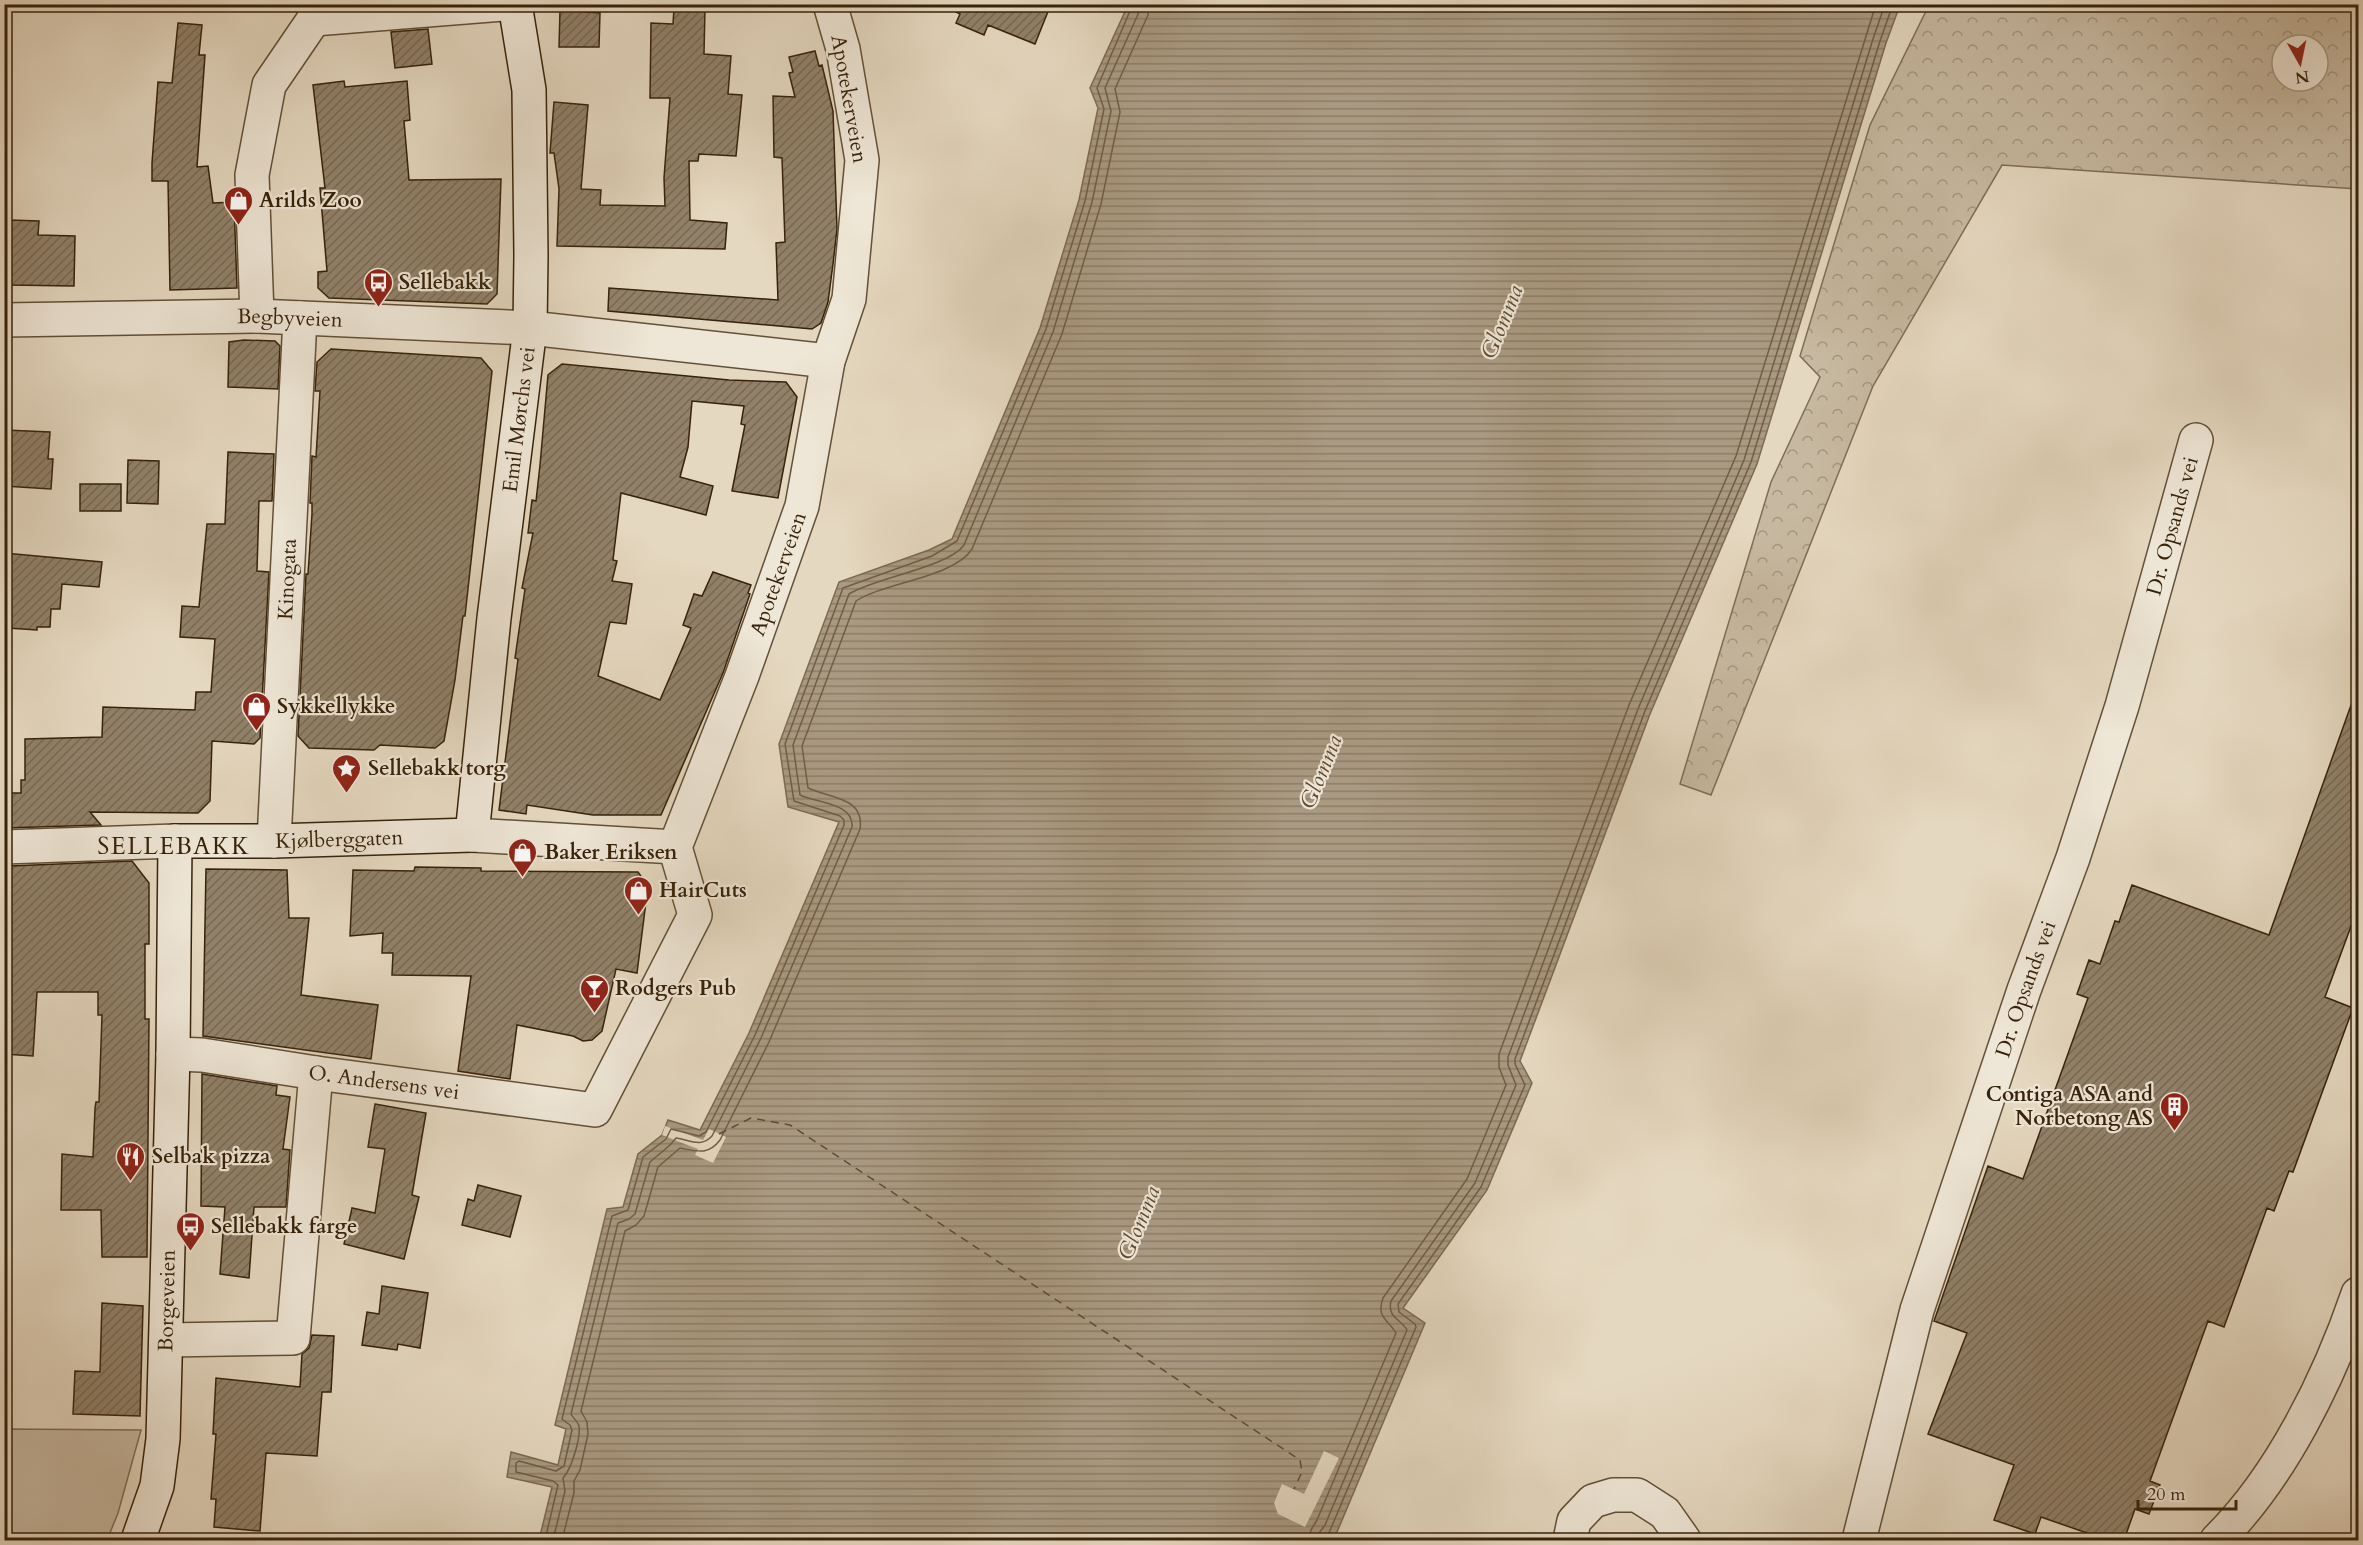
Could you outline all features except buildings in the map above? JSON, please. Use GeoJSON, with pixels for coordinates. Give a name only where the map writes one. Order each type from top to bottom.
{"type":"FeatureCollection","features":[{"type":"Feature","properties":{"kind":"street"},"geometry":{"type":"LineString","coordinates":[[257,316],[252,175],[269,85],[314,12],[502,4]]}},
{"type":"Feature","properties":{"kind":"street","name":"Emil Mørchs vei"},"geometry":{"type":"LineString","coordinates":[[472,835],[494,618],[530,328],[529,90],[514,4]]}},
{"type":"Feature","properties":{"kind":"street","name":"Apotekerveien"},"geometry":{"type":"LineString","coordinates":[[675,847],[742,676],[802,506],[828,361],[849,299],[862,160],[843,49],[830,4]]}},
{"type":"Feature","properties":{"kind":"street","name":"Begbyveien"},"geometry":{"type":"LineString","coordinates":[[4,320],[257,316],[530,328],[828,361]]}},
{"type":"Feature","properties":{"kind":"street","name":"Kinogata"},"geometry":{"type":"LineString","coordinates":[[274,841],[300,318]]}},
{"type":"Feature","properties":{"kind":"street","name":"Dr. Opsands vei"},"geometry":{"type":"LineString","coordinates":[[1859,1540],[1917,1310],[2020,1001],[2073,858],[2115,728],[2196,440]]}},
{"type":"Feature","properties":{"kind":"street","name":"Kjølberggaten"},"geometry":{"type":"LineString","coordinates":[[4,848],[175,841],[274,841],[472,835],[675,847]]}},
{"type":"Feature","properties":{"kind":"street","name":"Borgeveien"},"geometry":{"type":"LineString","coordinates":[[138,1540],[157,1486],[162,1451],[167,1340],[175,841]]}},
{"type":"Feature","properties":{"kind":"street","name":"O. Andersens vei"},"geometry":{"type":"LineString","coordinates":[[173,1054],[202,1055],[316,1073],[596,1110],[695,915],[675,847]]}},
{"type":"Feature","properties":{"kind":"street"},"geometry":{"type":"LineString","coordinates":[[167,1340],[293,1338],[316,1073]]}},
{"type":"Feature","properties":{"kind":"street"},"geometry":{"type":"LineString","coordinates":[[2217,1540],[2234,1524],[2287,1451],[2343,1338],[2358,1294]]}},
{"type":"Feature","properties":{"kind":"street"},"geometry":{"type":"LineString","coordinates":[[1570,1540],[1574,1521],[1593,1501],[1613,1495],[1637,1495],[1665,1513],[1684,1540]]}},
{"type":"Feature","properties":{"kind":"green space"},"geometry":{"type":"Polygon","coordinates":[[[1929,5],[2358,5],[2358,189],[2002,165],[1873,386],[1711,795],[1680,784],[1771,482],[1820,377],[1800,356],[1870,125],[1929,5]]]}},
{"type":"Feature","properties":{"kind":"green space"},"geometry":{"type":"Polygon","coordinates":[[[5,1429],[141,1430],[118,1513],[107,1540],[5,1540],[5,1429]]]}},
{"type":"Feature","properties":{"kind":"water","name":"Glomma"},"geometry":{"type":"Polygon","coordinates":[[[1128,5],[1900,5],[1886,43],[1757,464],[1650,714],[1520,1061],[1532,1083],[1487,1190],[1403,1308],[1425,1323],[1337,1532],[1330,1540],[539,1540],[552,1487],[507,1477],[511,1452],[558,1465],[566,1429],[555,1425],[607,1209],[623,1207],[638,1154],[662,1135],[668,1120],[700,1130],[749,1033],[839,822],[788,807],[779,744],[839,582],[929,550],[952,539],[1040,328],[1079,200],[1098,108],[1090,88],[1128,5]]]}},
{"type":"Feature","properties":{"kind":"pier"},"geometry":{"type":"Polygon","coordinates":[[[665,1126],[703,1140],[709,1129],[726,1137],[713,1163],[695,1155],[698,1149],[662,1135],[665,1126]]]}},
{"type":"Feature","properties":{"kind":"pier"},"geometry":{"type":"Polygon","coordinates":[[[1324,1451],[1339,1458],[1305,1527],[1278,1514],[1274,1503],[1282,1484],[1304,1494],[1324,1451]]]}},
{"type":"Feature","properties":{"kind":"ferry route"},"geometry":{"type":"LineString","coordinates":[[719,1134],[751,1118],[790,1125],[1300,1460],[1302,1472],[1294,1489]]}},
{"type":"Feature","properties":{"kind":"place","name":"Arilds Zoo"},"geometry":{"type":"Point","coordinates":[238,226]}},
{"type":"Feature","properties":{"kind":"place","name":"Sellebakk"},"geometry":{"type":"Point","coordinates":[378,308]}},
{"type":"Feature","properties":{"kind":"place","name":"Sykkellykke"},"geometry":{"type":"Point","coordinates":[256,732]}},
{"type":"Feature","properties":{"kind":"place","name":"Sellebakk torg"},"geometry":{"type":"Point","coordinates":[347,794]}},
{"type":"Feature","properties":{"kind":"place","name":"Baker Eriksen"},"geometry":{"type":"Point","coordinates":[523,878]}},
{"type":"Feature","properties":{"kind":"place","name":"HairCuts"},"geometry":{"type":"Point","coordinates":[638,916]}},
{"type":"Feature","properties":{"kind":"place","name":"Rodgers Pub"},"geometry":{"type":"Point","coordinates":[594,1014]}},
{"type":"Feature","properties":{"kind":"place","name":"Contiga ASA and Norbetong AS"},"geometry":{"type":"Point","coordinates":[2174,1132]}},
{"type":"Feature","properties":{"kind":"place","name":"Selbak pizza"},"geometry":{"type":"Point","coordinates":[131,1182]}},
{"type":"Feature","properties":{"kind":"place","name":"Sellebakk farge"},"geometry":{"type":"Point","coordinates":[190,1252]}},
{"type":"Feature","properties":{"kind":"district","name":"SELLEBAKK"},"geometry":{"type":"Point","coordinates":[174,846]}}]}
